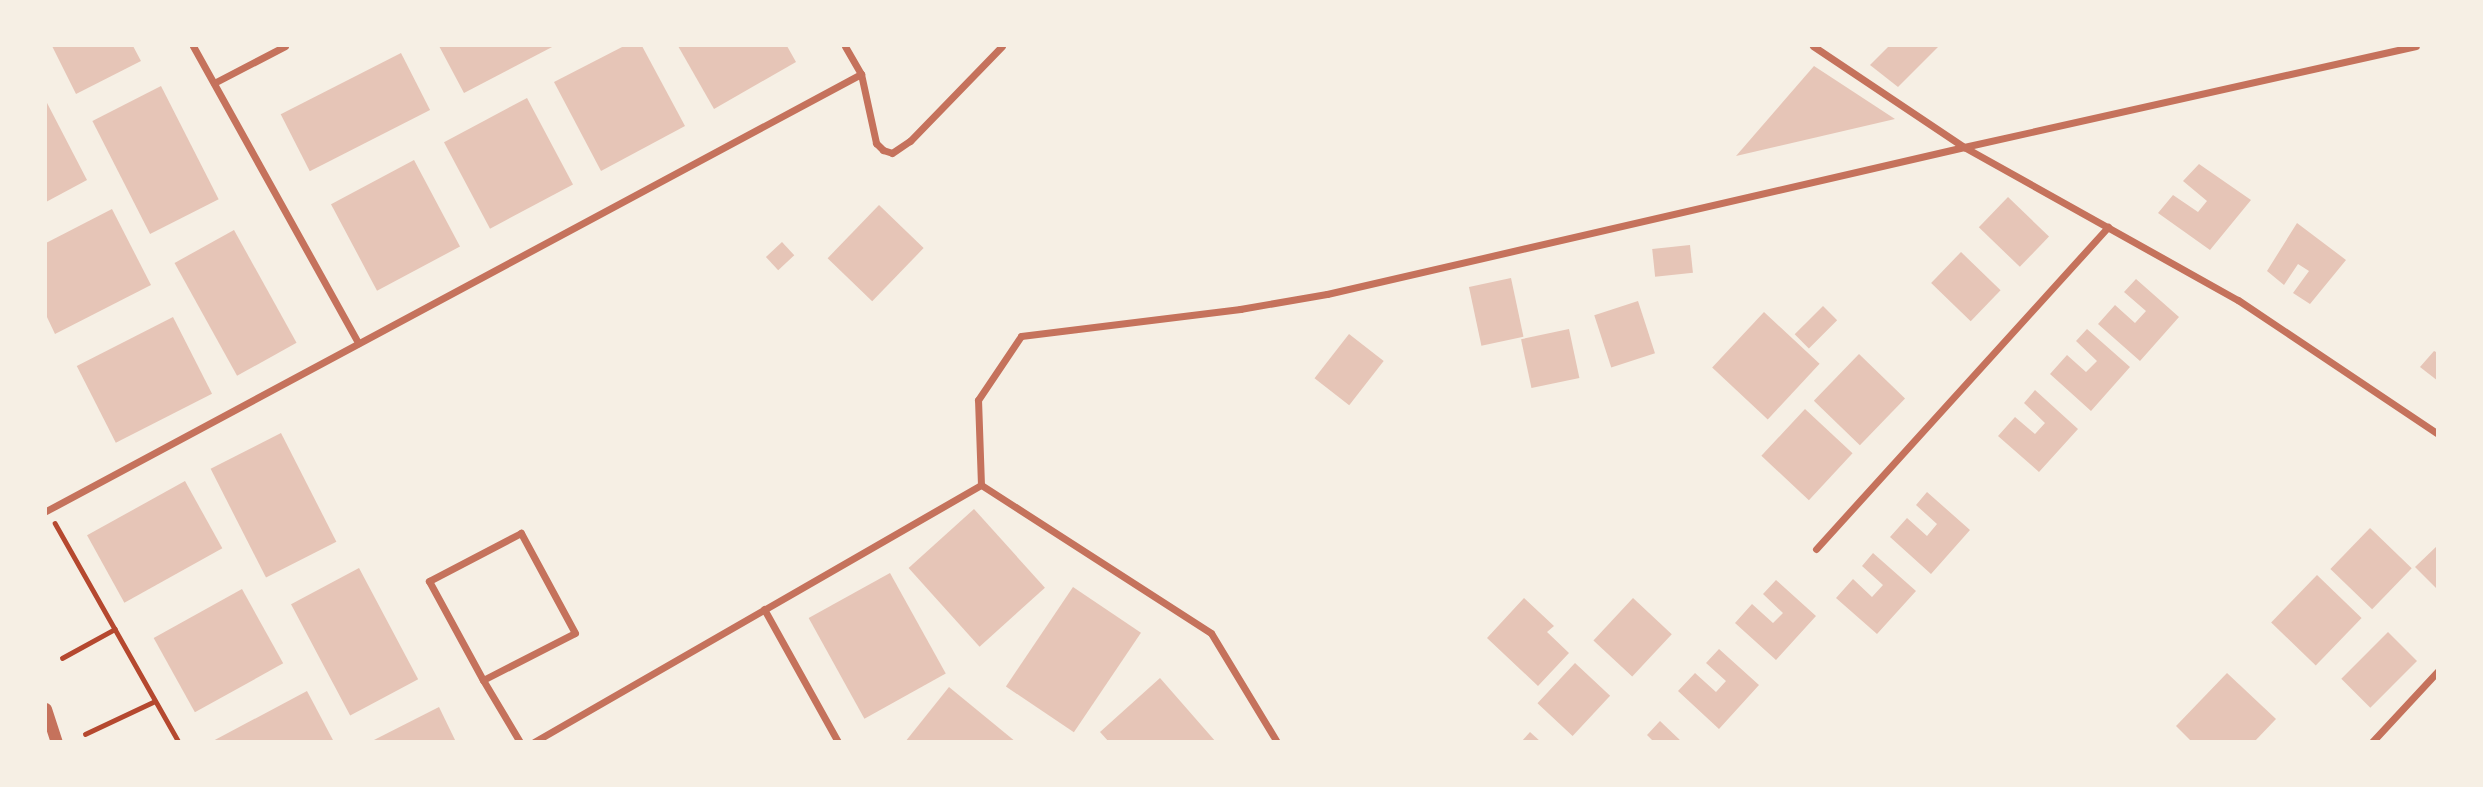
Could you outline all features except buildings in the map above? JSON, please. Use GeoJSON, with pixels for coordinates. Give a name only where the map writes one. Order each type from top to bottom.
{"type":"FeatureCollection","features":[{"type":"Feature","properties":{"kind":"street"},"geometry":{"type":"LineString","coordinates":[[193,46],[358,344]]}},
{"type":"Feature","properties":{"kind":"street"},"geometry":{"type":"LineString","coordinates":[[214,83],[285,46]]}},
{"type":"Feature","properties":{"kind":"street"},"geometry":{"type":"LineString","coordinates":[[845,46],[861,74],[876,143],[883,150],[892,153],[910,141],[1002,46]]}},
{"type":"Feature","properties":{"kind":"street"},"geometry":{"type":"LineString","coordinates":[[1813,46],[1964,147],[2238,300],[2438,434]]}},
{"type":"Feature","properties":{"kind":"street"},"geometry":{"type":"LineString","coordinates":[[981,485],[978,400],[1021,336],[1240,309],[1327,294],[2416,46]]}},
{"type":"Feature","properties":{"kind":"street"},"geometry":{"type":"LineString","coordinates":[[46,511],[861,74]]}},
{"type":"Feature","properties":{"kind":"street"},"geometry":{"type":"LineString","coordinates":[[1816,549],[2108,227]]}},
{"type":"Feature","properties":{"kind":"street"},"geometry":{"type":"LineString","coordinates":[[534,741],[981,485]]}},
{"type":"Feature","properties":{"kind":"street"},"geometry":{"type":"LineString","coordinates":[[981,485],[1211,633],[1277,741]]}},
{"type":"Feature","properties":{"kind":"street"},"geometry":{"type":"LineString","coordinates":[[483,680],[575,633],[521,533],[429,581],[483,680],[520,741]]}},
{"type":"Feature","properties":{"kind":"street"},"geometry":{"type":"LineString","coordinates":[[764,609],[838,741]]}},
{"type":"Feature","properties":{"kind":"street"},"geometry":{"type":"LineString","coordinates":[[2372,741],[2438,671]]}},
{"type":"Feature","properties":{"kind":"street"},"geometry":{"type":"LineString","coordinates":[[46,709],[57,741]]}},
{"type":"Feature","properties":{"kind":"path"},"geometry":{"type":"LineString","coordinates":[[46,511],[179,741]]}},
{"type":"Feature","properties":{"kind":"path"},"geometry":{"type":"LineString","coordinates":[[61,658],[115,629]]}},
{"type":"Feature","properties":{"kind":"path"},"geometry":{"type":"LineString","coordinates":[[85,734],[155,701]]}}]}
